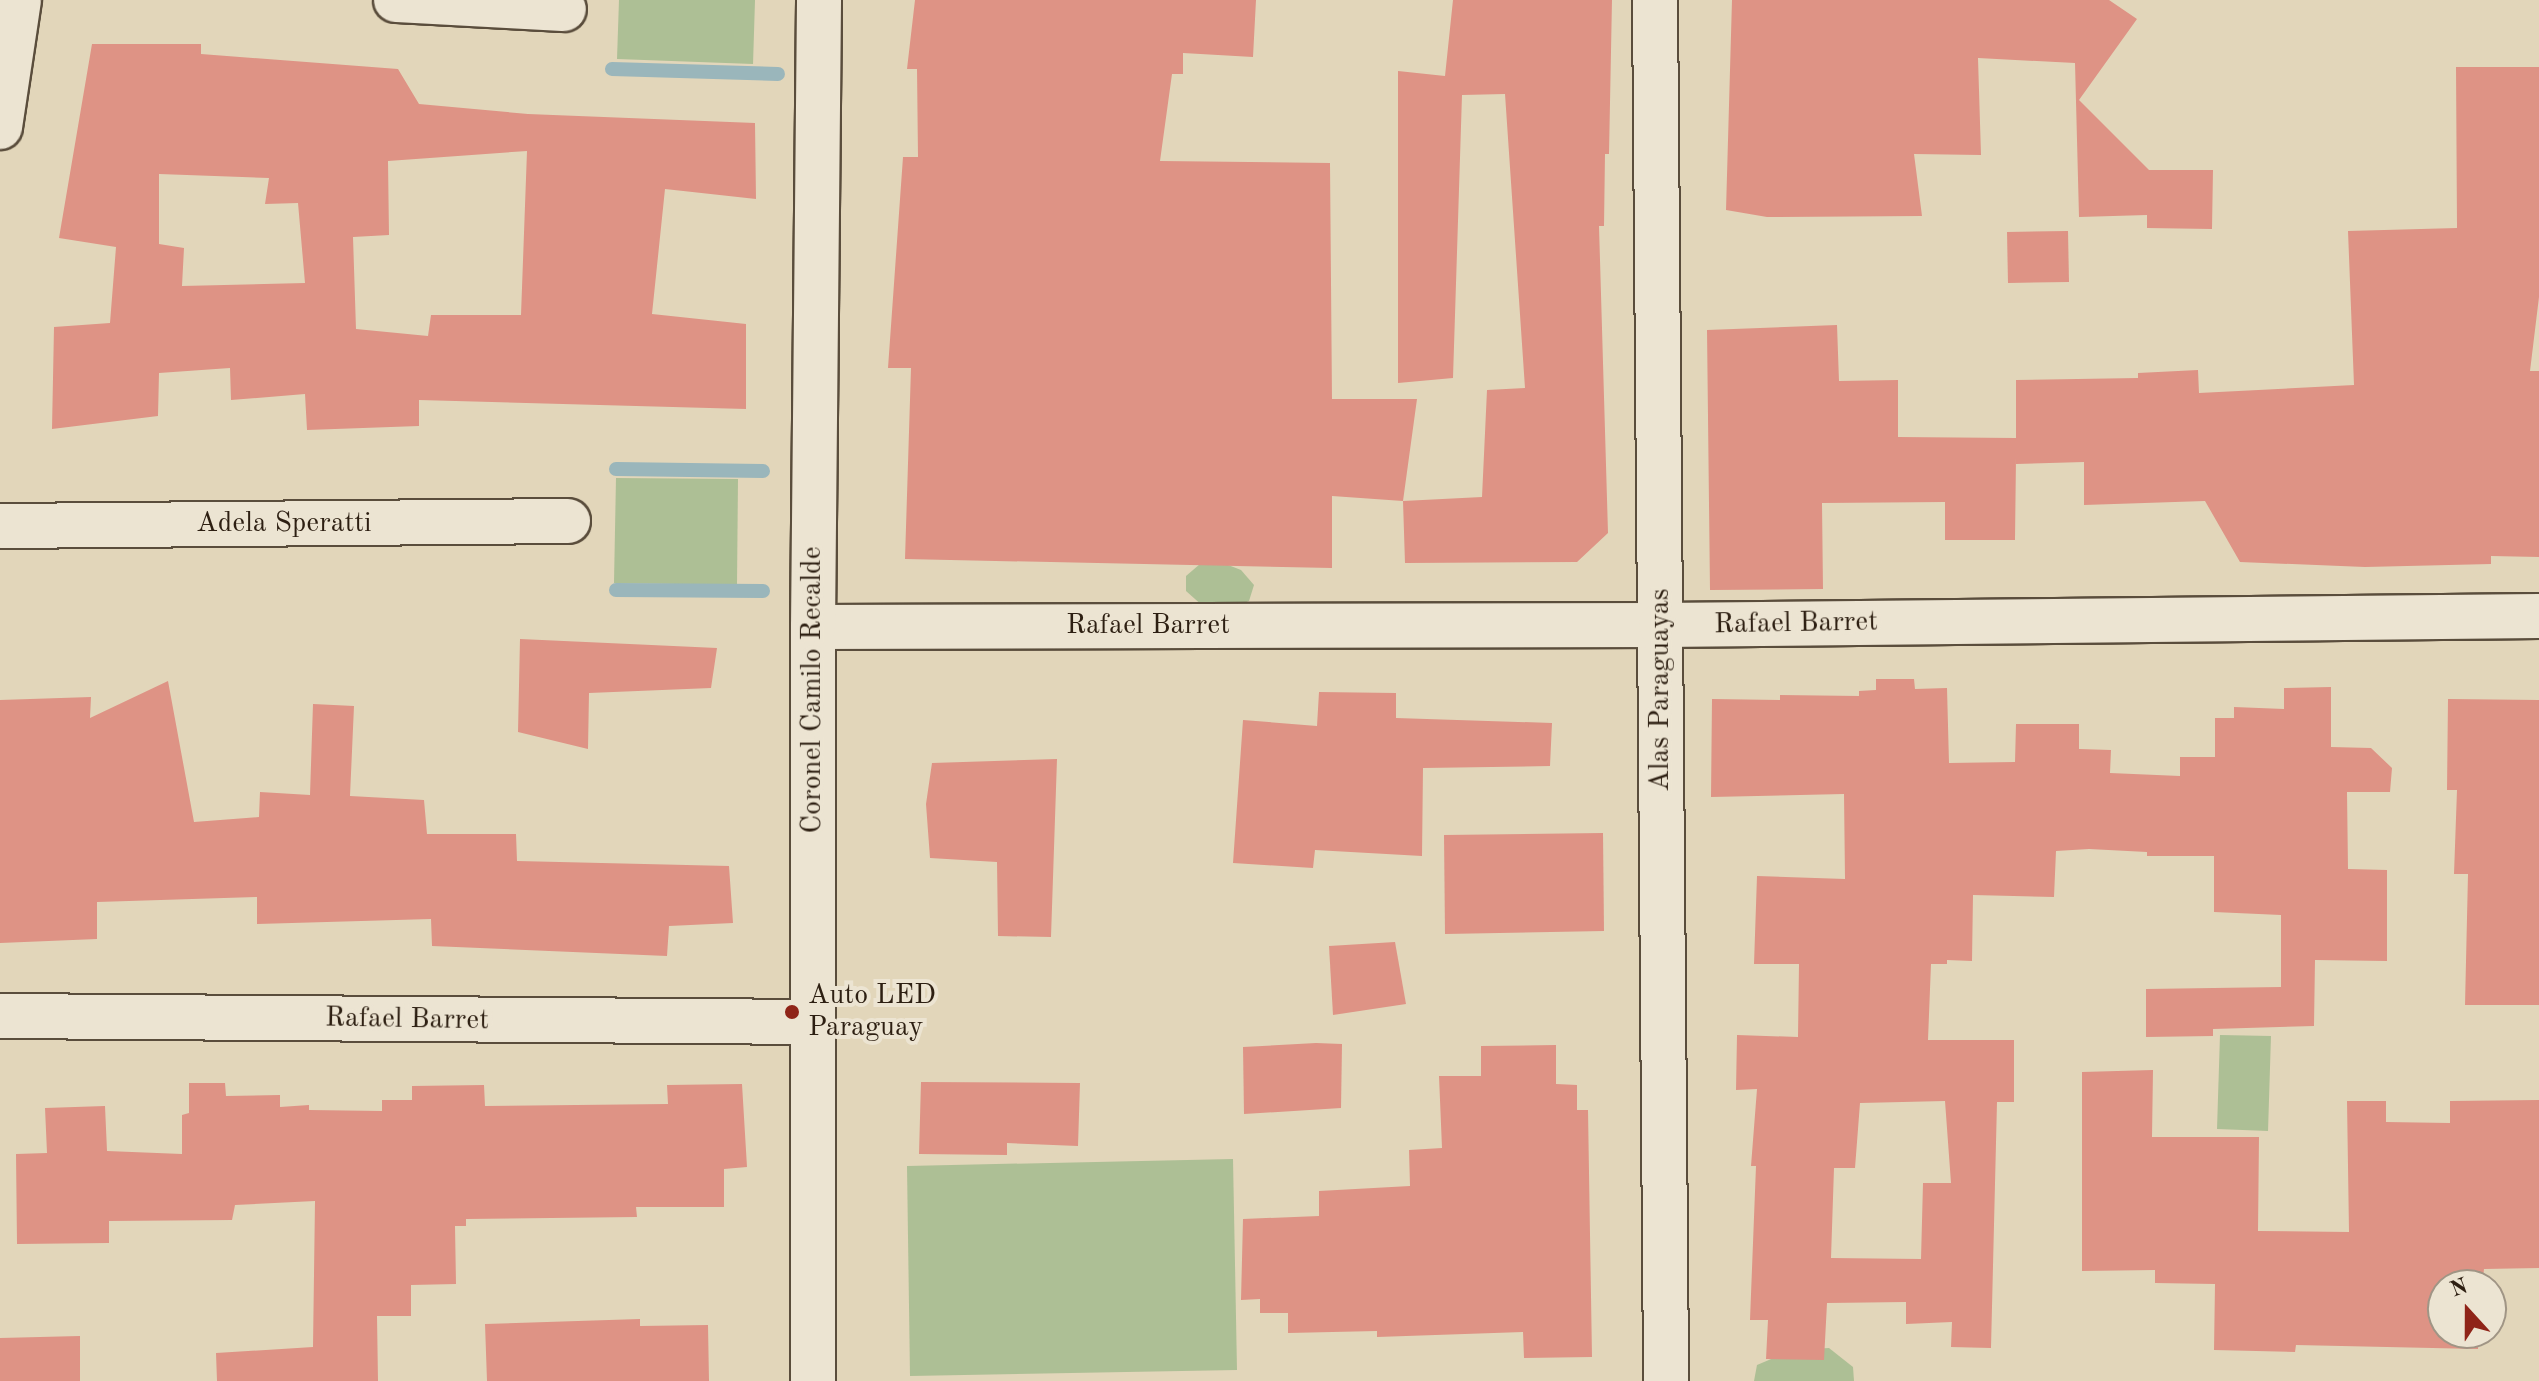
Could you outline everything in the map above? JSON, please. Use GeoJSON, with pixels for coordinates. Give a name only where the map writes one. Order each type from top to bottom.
{"type":"FeatureCollection","features":[{"type":"Feature","properties":{"kind":"street"},"geometry":{"type":"LineString","coordinates":[[0,127],[19,0]]}},
{"type":"Feature","properties":{"kind":"street"},"geometry":{"type":"LineString","coordinates":[[396,0],[564,9]]}},
{"type":"Feature","properties":{"kind":"street","name":"Coronel Camilo Recalde"},"geometry":{"type":"LineString","coordinates":[[813,1381],[813,627],[819,0]]}},
{"type":"Feature","properties":{"kind":"street","name":"Alas Paraguayas"},"geometry":{"type":"LineString","coordinates":[[1655,0],[1666,1381]]}},
{"type":"Feature","properties":{"kind":"street","name":"Adela Speratti"},"geometry":{"type":"LineString","coordinates":[[0,526],[568,521]]}},
{"type":"Feature","properties":{"kind":"street","name":"Rafael Barret"},"geometry":{"type":"LineString","coordinates":[[813,627],[1661,625],[2539,616]]}},
{"type":"Feature","properties":{"kind":"street","name":"Rafael Barret"},"geometry":{"type":"LineString","coordinates":[[0,1016],[813,1022]]}},
{"type":"Feature","properties":{"kind":"green space"},"geometry":{"type":"Polygon","coordinates":[[[619,0],[755,0],[753,64],[617,59],[619,0]]]}},
{"type":"Feature","properties":{"kind":"green space"},"geometry":{"type":"Polygon","coordinates":[[[616,478],[738,479],[737,585],[614,583],[616,478]]]}},
{"type":"Feature","properties":{"kind":"green space"},"geometry":{"type":"Polygon","coordinates":[[[1223,563],[1241,570],[1254,585],[1249,601],[1228,609],[1204,607],[1186,591],[1186,576],[1200,564],[1223,563]]]}},
{"type":"Feature","properties":{"kind":"green space"},"geometry":{"type":"Polygon","coordinates":[[[2220,1035],[2271,1036],[2268,1131],[2217,1129],[2220,1035]]]}},
{"type":"Feature","properties":{"kind":"green space"},"geometry":{"type":"Polygon","coordinates":[[[1233,1159],[1237,1370],[910,1376],[907,1166],[1233,1159]]]}},
{"type":"Feature","properties":{"kind":"green space"},"geometry":{"type":"Polygon","coordinates":[[[1829,1348],[1853,1367],[1854,1381],[1754,1381],[1757,1365],[1792,1350],[1829,1348]]]}},
{"type":"Feature","properties":{"kind":"building"},"geometry":{"type":"Polygon","coordinates":[[[915,0],[1256,0],[1253,57],[1183,53],[1183,74],[1172,74],[1160,161],[1330,163],[1332,399],[1417,399],[1403,501],[1332,496],[1332,568],[905,559],[911,368],[888,368],[903,157],[918,157],[917,69],[907,69],[915,0]]]}},
{"type":"Feature","properties":{"kind":"building"},"geometry":{"type":"Polygon","coordinates":[[[1453,0],[1612,0],[1609,154],[1605,154],[1604,226],[1599,226],[1608,533],[1577,562],[1405,563],[1403,501],[1482,497],[1487,390],[1525,388],[1505,94],[1462,95],[1453,378],[1398,383],[1398,71],[1445,76],[1453,0]]]}},
{"type":"Feature","properties":{"kind":"building"},"geometry":{"type":"Polygon","coordinates":[[[1732,0],[2109,0],[2137,19],[2079,100],[2149,170],[2213,170],[2212,229],[2147,228],[2147,215],[2079,217],[2075,63],[1978,58],[1981,155],[1914,154],[1922,216],[1767,217],[1726,210],[1732,0]]]}},
{"type":"Feature","properties":{"kind":"building"},"geometry":{"type":"Polygon","coordinates":[[[92,44],[201,44],[201,54],[398,69],[419,104],[528,114],[755,123],[756,199],[665,189],[652,314],[746,324],[746,409],[419,400],[419,426],[307,430],[305,394],[231,400],[230,368],[159,373],[158,416],[52,429],[54,327],[110,323],[116,247],[59,238],[92,44]],[[527,151],[388,161],[389,235],[353,237],[356,329],[428,336],[431,315],[521,315],[527,151]],[[159,174],[159,244],[184,248],[182,286],[305,283],[298,203],[265,204],[269,178],[159,174]]]}},
{"type":"Feature","properties":{"kind":"building"},"geometry":{"type":"Polygon","coordinates":[[[2456,67],[2539,67],[2539,297],[2530,371],[2539,371],[2539,557],[2491,556],[2491,564],[2365,567],[2240,562],[2205,501],[2084,505],[2084,462],[2016,464],[2016,457],[2015,540],[1945,540],[1945,502],[1822,503],[1823,589],[1710,590],[1707,330],[1837,325],[1839,381],[1898,380],[1898,437],[2016,438],[2016,380],[2138,378],[2138,373],[2198,370],[2199,393],[2354,385],[2348,231],[2457,228],[2456,67]]]}},
{"type":"Feature","properties":{"kind":"building"},"geometry":{"type":"Polygon","coordinates":[[[2068,231],[2069,282],[2008,283],[2007,232],[2068,231]]]}},
{"type":"Feature","properties":{"kind":"building"},"geometry":{"type":"Polygon","coordinates":[[[520,639],[717,648],[711,688],[589,693],[588,749],[518,732],[520,639]]]}},
{"type":"Feature","properties":{"kind":"building"},"geometry":{"type":"Polygon","coordinates":[[[1876,679],[1914,679],[1915,689],[1947,688],[1949,763],[2015,762],[2016,724],[2079,724],[2079,749],[2111,750],[2110,773],[2180,776],[2180,757],[2215,757],[2215,718],[2234,718],[2234,707],[2284,709],[2284,688],[2331,687],[2331,747],[2371,748],[2392,768],[2390,792],[2347,792],[2348,869],[2387,870],[2387,961],[2315,960],[2314,1026],[2213,1029],[2213,1036],[2146,1037],[2146,989],[2281,987],[2281,915],[2214,912],[2214,856],[2147,856],[2147,852],[2089,849],[2056,851],[2054,897],[1973,895],[1972,961],[1947,960],[1947,964],[1931,964],[1928,1040],[2014,1040],[2014,1102],[1997,1102],[1991,1348],[1951,1347],[1952,1322],[1906,1324],[1906,1302],[1827,1303],[1824,1360],[1766,1359],[1768,1320],[1750,1320],[1756,1166],[1751,1166],[1757,1089],[1736,1090],[1737,1035],[1798,1037],[1799,964],[1754,964],[1757,876],[1845,879],[1844,794],[1711,797],[1712,699],[1780,700],[1780,695],[1859,696],[1859,691],[1876,690],[1876,679]],[[1945,1101],[1860,1103],[1855,1168],[1834,1168],[1831,1258],[1921,1259],[1923,1183],[1951,1183],[1945,1101]]]}},
{"type":"Feature","properties":{"kind":"building"},"geometry":{"type":"Polygon","coordinates":[[[168,681],[194,822],[259,817],[260,792],[310,795],[313,704],[354,706],[350,796],[424,800],[427,834],[516,834],[517,861],[729,866],[733,923],[669,926],[667,956],[432,946],[431,919],[257,924],[257,897],[97,902],[97,939],[0,943],[0,700],[91,697],[90,718],[168,681]]]}},
{"type":"Feature","properties":{"kind":"building"},"geometry":{"type":"Polygon","coordinates":[[[1319,692],[1396,693],[1396,718],[1552,723],[1550,766],[1423,768],[1422,856],[1315,850],[1313,868],[1233,863],[1243,720],[1317,726],[1319,692]]]}},
{"type":"Feature","properties":{"kind":"building"},"geometry":{"type":"Polygon","coordinates":[[[2448,699],[2539,700],[2539,1005],[2465,1005],[2468,874],[2454,874],[2457,790],[2447,790],[2448,699]]]}},
{"type":"Feature","properties":{"kind":"building"},"geometry":{"type":"Polygon","coordinates":[[[1057,759],[1051,937],[998,936],[997,862],[930,858],[926,804],[932,763],[1057,759]]]}},
{"type":"Feature","properties":{"kind":"building"},"geometry":{"type":"Polygon","coordinates":[[[1603,833],[1604,931],[1445,934],[1444,835],[1603,833]]]}},
{"type":"Feature","properties":{"kind":"building"},"geometry":{"type":"Polygon","coordinates":[[[1395,942],[1406,1004],[1333,1015],[1329,946],[1395,942]]]}},
{"type":"Feature","properties":{"kind":"building"},"geometry":{"type":"Polygon","coordinates":[[[1342,1044],[1341,1108],[1244,1114],[1243,1047],[1342,1044]]]}},
{"type":"Feature","properties":{"kind":"building"},"geometry":{"type":"Polygon","coordinates":[[[1556,1045],[1556,1084],[1577,1085],[1577,1110],[1588,1110],[1592,1357],[1524,1358],[1523,1332],[1377,1337],[1377,1331],[1288,1333],[1288,1313],[1260,1313],[1260,1299],[1241,1300],[1243,1219],[1319,1216],[1319,1191],[1410,1186],[1409,1150],[1442,1148],[1439,1076],[1481,1076],[1481,1046],[1556,1045]]]}},
{"type":"Feature","properties":{"kind":"building"},"geometry":{"type":"Polygon","coordinates":[[[2153,1070],[2152,1137],[2259,1137],[2258,1231],[2349,1232],[2347,1101],[2386,1101],[2386,1122],[2450,1123],[2450,1101],[2539,1100],[2539,1268],[2427,1269],[2427,1348],[2296,1345],[2295,1352],[2214,1350],[2215,1284],[2155,1283],[2155,1270],[2082,1271],[2082,1072],[2153,1070]]]}},
{"type":"Feature","properties":{"kind":"building"},"geometry":{"type":"Polygon","coordinates":[[[921,1082],[1080,1083],[1078,1146],[1007,1143],[1007,1155],[919,1154],[921,1082]]]}},
{"type":"Feature","properties":{"kind":"building"},"geometry":{"type":"Polygon","coordinates":[[[189,1083],[225,1083],[226,1096],[280,1095],[280,1107],[309,1105],[309,1110],[382,1111],[382,1100],[412,1100],[412,1086],[484,1085],[485,1106],[668,1104],[667,1085],[742,1084],[747,1167],[724,1169],[724,1207],[636,1207],[637,1217],[466,1219],[466,1226],[455,1226],[456,1284],[411,1285],[411,1316],[377,1316],[378,1381],[217,1381],[216,1353],[313,1347],[315,1201],[235,1205],[232,1220],[109,1221],[109,1243],[17,1244],[16,1154],[47,1153],[45,1108],[105,1106],[107,1151],[182,1154],[182,1115],[189,1113],[189,1083]]]}},
{"type":"Feature","properties":{"kind":"building"},"geometry":{"type":"Polygon","coordinates":[[[640,1319],[640,1326],[708,1325],[709,1381],[487,1381],[485,1324],[640,1319]]]}},
{"type":"Feature","properties":{"kind":"building"},"geometry":{"type":"Polygon","coordinates":[[[80,1336],[80,1381],[0,1381],[0,1338],[80,1336]]]}},
{"type":"Feature","properties":{"kind":"waterway"},"geometry":{"type":"LineString","coordinates":[[612,69],[778,74]]}},
{"type":"Feature","properties":{"kind":"waterway"},"geometry":{"type":"LineString","coordinates":[[616,469],[763,471]]}},
{"type":"Feature","properties":{"kind":"waterway"},"geometry":{"type":"LineString","coordinates":[[616,590],[763,591]]}},
{"type":"Feature","properties":{"kind":"place","name":"Auto LED Paraguay"},"geometry":{"type":"Point","coordinates":[792,1012]}}]}
